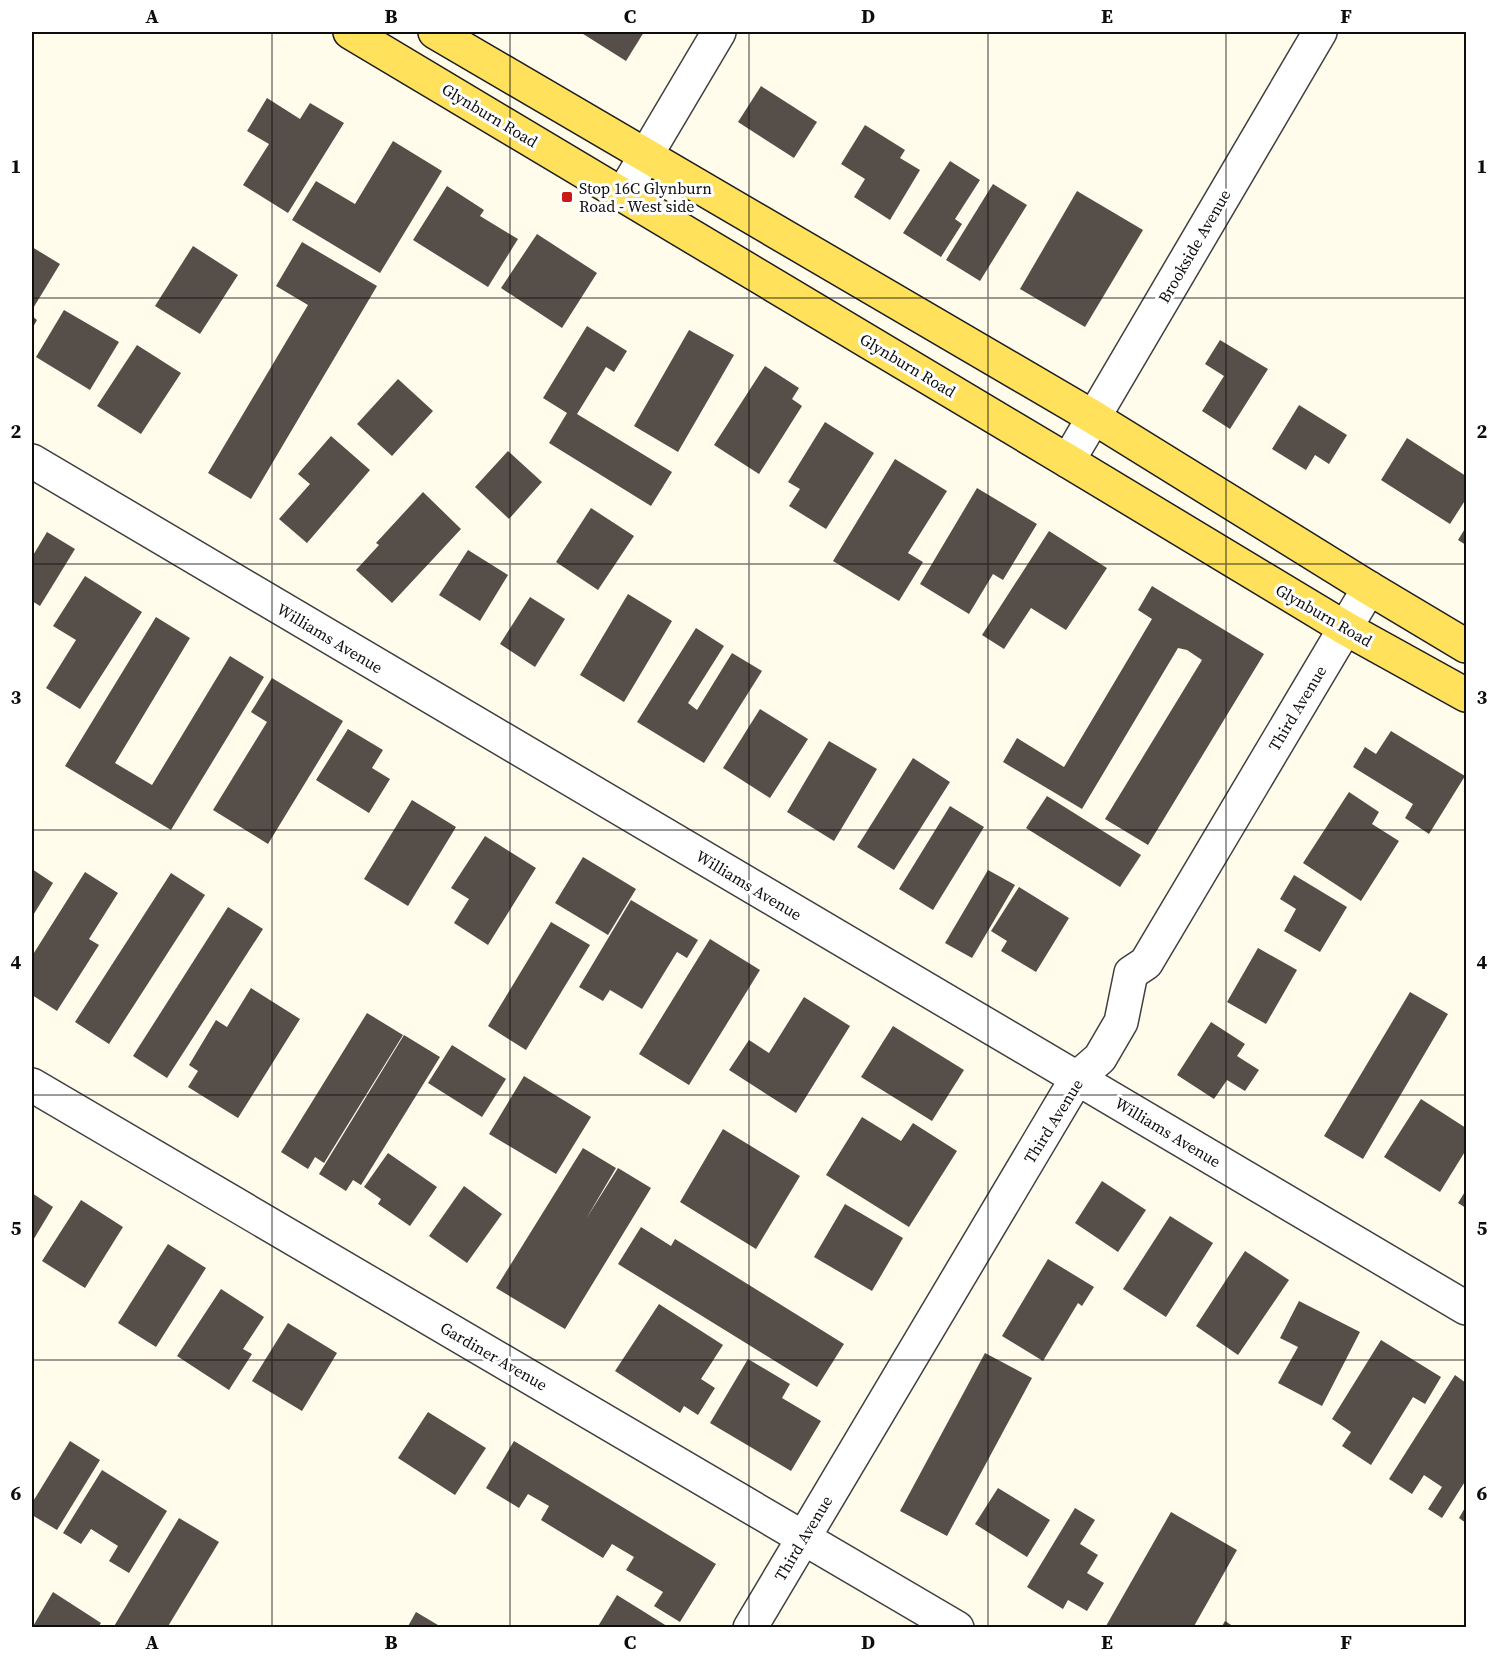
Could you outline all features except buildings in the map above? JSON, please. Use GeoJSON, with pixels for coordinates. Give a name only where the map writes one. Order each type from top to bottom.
{"type":"FeatureCollection","features":[{"type":"Feature","properties":{"kind":"main road","name":"Glynburn Road"},"geometry":{"type":"LineString","coordinates":[[350,32],[1345,628],[1467,695]]}},
{"type":"Feature","properties":{"kind":"main road"},"geometry":{"type":"LineString","coordinates":[[435,32],[1093,417],[1467,646]]}},
{"type":"Feature","properties":{"kind":"street"},"geometry":{"type":"LineString","coordinates":[[623,194],[719,32]]}},
{"type":"Feature","properties":{"kind":"street","name":"Brookside Avenue"},"geometry":{"type":"LineString","coordinates":[[1068,461],[1320,32]]}},
{"type":"Feature","properties":{"kind":"street","name":"Williams Avenue"},"geometry":{"type":"LineString","coordinates":[[32,461],[1467,1308]]}},
{"type":"Feature","properties":{"kind":"street","name":"Third Avenue"},"geometry":{"type":"LineString","coordinates":[[750,1628],[1077,1078],[1100,1058],[1121,1023],[1131,973],[1146,963],[1369,588]]}},
{"type":"Feature","properties":{"kind":"street","name":"Gardiner Avenue"},"geometry":{"type":"LineString","coordinates":[[32,1085],[957,1628]]}},
{"type":"Feature","properties":{"kind":"place","name":"Stop 16C Glynburn Road - West side"},"geometry":{"type":"Point","coordinates":[567,197]}}]}
